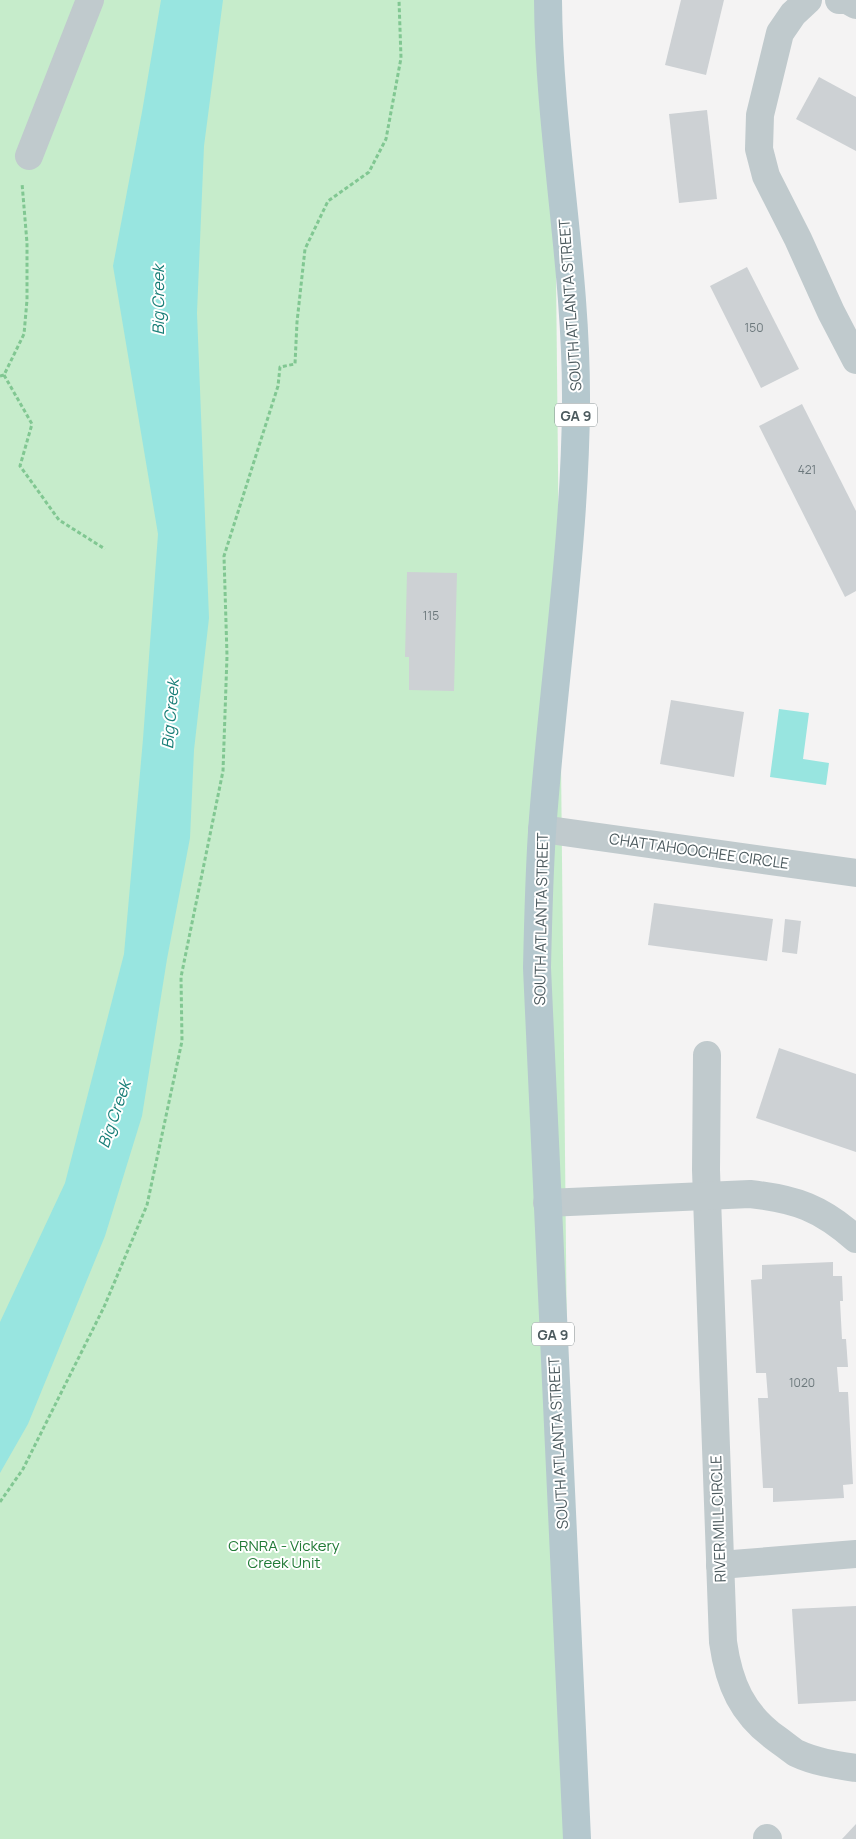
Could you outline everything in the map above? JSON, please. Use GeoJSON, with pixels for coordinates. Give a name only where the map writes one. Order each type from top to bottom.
{"type":"FeatureCollection","features":[{"type":"Feature","properties":{"kind":"main road","name":"SOUTH ATLANTA STREET"},"geometry":{"type":"LineString","coordinates":[[548,0],[552,94],[573,321],[576,402],[571,534],[542,830],[537,968],[577,1839]]}},
{"type":"Feature","properties":{"kind":"street"},"geometry":{"type":"LineString","coordinates":[[29,156],[90,0]]}},
{"type":"Feature","properties":{"kind":"street"},"geometry":{"type":"LineString","coordinates":[[808,0],[793,14],[780,33],[760,115],[759,149],[766,176],[856,360]]}},
{"type":"Feature","properties":{"kind":"street"},"geometry":{"type":"LineString","coordinates":[[839,0],[847,0],[856,5]]}},
{"type":"Feature","properties":{"kind":"street","name":"CHATTAHOOCHEE CIRCLE"},"geometry":{"type":"LineString","coordinates":[[542,830],[856,873]]}},
{"type":"Feature","properties":{"kind":"street","name":"RIVER MILL CIRCLE"},"geometry":{"type":"LineString","coordinates":[[706,1055],[707,1196],[723,1642],[727,1667],[737,1694],[761,1727],[796,1752],[826,1763],[856,1768]]}},
{"type":"Feature","properties":{"kind":"street"},"geometry":{"type":"LineString","coordinates":[[547,1204],[750,1194],[780,1197],[811,1207],[839,1224],[856,1239]]}},
{"type":"Feature","properties":{"kind":"street"},"geometry":{"type":"LineString","coordinates":[[720,1565],[856,1554]]}},
{"type":"Feature","properties":{"kind":"path"},"geometry":{"type":"LineString","coordinates":[[0,1502],[23,1469],[95,1324],[147,1205],[182,1041],[181,977],[223,771],[227,656],[224,556],[278,386],[280,367],[295,364],[305,249],[328,201],[369,172],[386,139],[401,58],[399,0]]}},
{"type":"Feature","properties":{"kind":"path"},"geometry":{"type":"LineString","coordinates":[[29,156],[22,176],[27,242],[27,300],[24,334],[2,375],[32,424],[20,466],[59,520],[105,549]]}},
{"type":"Feature","properties":{"kind":"green space","name":"CRNRA - Vickery Creek Unit"},"geometry":{"type":"Polygon","coordinates":[[[0,0],[548,0],[555,173],[572,1839],[0,1839],[0,0]]]}},
{"type":"Feature","properties":{"kind":"water","name":"Big Creek"},"geometry":{"type":"Polygon","coordinates":[[[161,0],[223,0],[204,146],[197,313],[209,618],[194,750],[190,838],[167,959],[142,1116],[105,1236],[28,1424],[0,1473],[0,1322],[65,1183],[124,954],[143,739],[158,534],[113,266],[161,0]]]}},
{"type":"Feature","properties":{"kind":"water"},"geometry":{"type":"Polygon","coordinates":[[[779,709],[809,713],[803,759],[829,763],[826,785],[770,777],[779,709]]]}},
{"type":"Feature","properties":{"kind":"building"},"geometry":{"type":"Polygon","coordinates":[[[681,0],[724,0],[706,75],[665,65],[681,0]]]}},
{"type":"Feature","properties":{"kind":"building"},"geometry":{"type":"Polygon","coordinates":[[[819,77],[856,97],[856,151],[796,119],[819,77]]]}},
{"type":"Feature","properties":{"kind":"building"},"geometry":{"type":"Polygon","coordinates":[[[707,110],[717,199],[679,203],[669,114],[707,110]]]}},
{"type":"Feature","properties":{"kind":"building"},"geometry":{"type":"Polygon","coordinates":[[[747,267],[799,369],[761,388],[710,286],[747,267]]]}},
{"type":"Feature","properties":{"kind":"building"},"geometry":{"type":"Polygon","coordinates":[[[802,404],[856,511],[856,591],[845,597],[759,426],[802,404]]]}},
{"type":"Feature","properties":{"kind":"building"},"geometry":{"type":"Polygon","coordinates":[[[407,572],[457,573],[454,691],[409,690],[409,657],[405,657],[407,572]]]}},
{"type":"Feature","properties":{"kind":"building"},"geometry":{"type":"Polygon","coordinates":[[[671,700],[744,712],[734,777],[660,764],[671,700]]]}},
{"type":"Feature","properties":{"kind":"building"},"geometry":{"type":"Polygon","coordinates":[[[654,903],[773,919],[767,961],[648,945],[654,903]]]}},
{"type":"Feature","properties":{"kind":"building"},"geometry":{"type":"Polygon","coordinates":[[[785,919],[801,921],[797,954],[782,952],[785,919]]]}},
{"type":"Feature","properties":{"kind":"building"},"geometry":{"type":"Polygon","coordinates":[[[779,1048],[856,1074],[856,1152],[756,1118],[779,1048]]]}},
{"type":"Feature","properties":{"kind":"building"},"geometry":{"type":"Polygon","coordinates":[[[833,1262],[833,1276],[842,1276],[843,1301],[840,1301],[842,1339],[846,1339],[848,1367],[837,1367],[839,1392],[848,1392],[853,1484],[843,1485],[844,1498],[773,1502],[773,1488],[763,1488],[758,1398],[768,1398],[766,1373],[756,1373],[751,1280],[762,1279],[762,1265],[833,1262]]]}},
{"type":"Feature","properties":{"kind":"building"},"geometry":{"type":"Polygon","coordinates":[[[856,1606],[856,1701],[798,1704],[792,1609],[856,1606]]]}},
{"type":"Feature","properties":{"kind":"building"},"geometry":{"type":"Polygon","coordinates":[[[856,1824],[856,1839],[842,1839],[856,1824]]]}}]}
